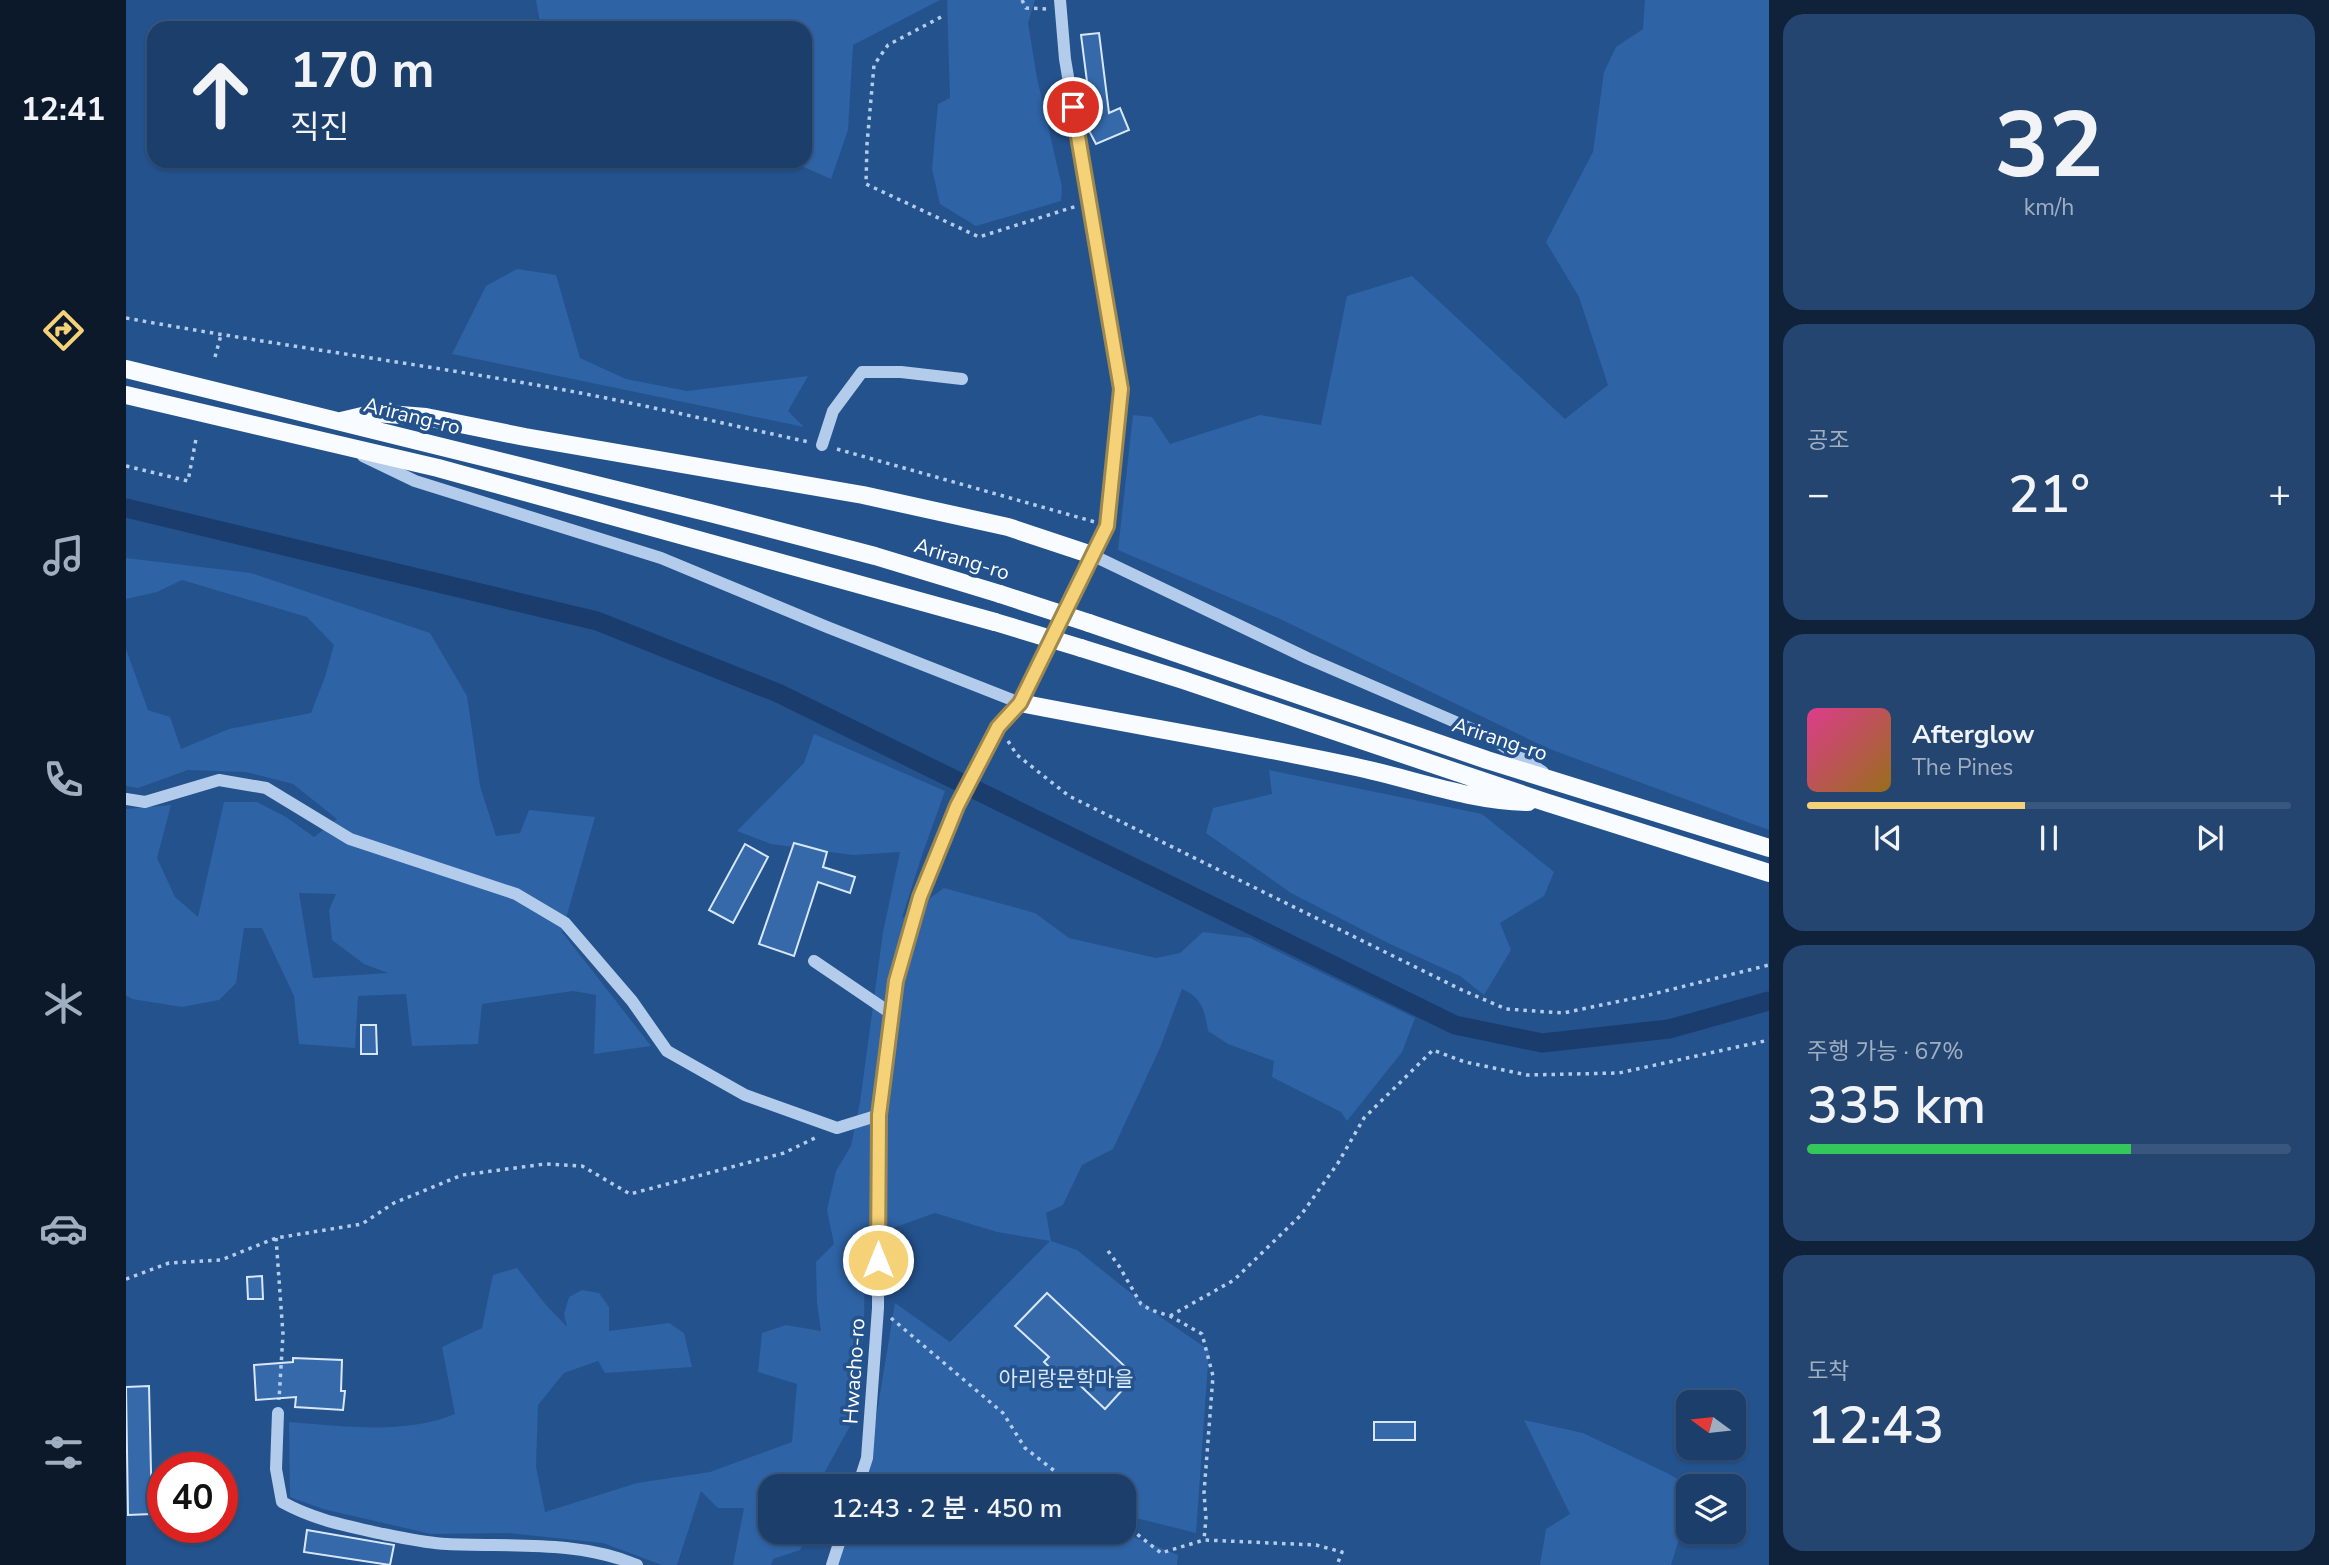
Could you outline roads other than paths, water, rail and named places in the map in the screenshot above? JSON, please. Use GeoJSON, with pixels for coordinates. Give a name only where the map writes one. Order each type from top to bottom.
{"type":"FeatureCollection","features":[{"type":"Feature","properties":{"kind":"main road","name":"Arirang-ro"},"geometry":{"type":"LineString","coordinates":[[126,369],[875,556],[1000,594],[1558,782],[1769,848]]}},
{"type":"Feature","properties":{"kind":"main road"},"geometry":{"type":"LineString","coordinates":[[126,395],[438,468],[995,622],[1183,680],[1545,802],[1769,873]]}},
{"type":"Feature","properties":{"kind":"main road"},"geometry":{"type":"LineString","coordinates":[[338,421],[375,413],[426,418],[863,495],[1008,527],[1092,555]]}},
{"type":"Feature","properties":{"kind":"main road"},"geometry":{"type":"LineString","coordinates":[[1020,703],[1356,767],[1458,793],[1503,801],[1545,802]]}},
{"type":"Feature","properties":{"kind":"street"},"geometry":{"type":"LineString","coordinates":[[341,446],[415,481],[661,558],[1020,703],[1107,526],[1121,389],[1065,59],[1061,5]]}},
{"type":"Feature","properties":{"kind":"street"},"geometry":{"type":"LineString","coordinates":[[822,445],[832,411],[862,372],[901,372],[961,379]]}},
{"type":"Feature","properties":{"kind":"street"},"geometry":{"type":"LineString","coordinates":[[1092,555],[1307,658],[1488,736],[1558,782]]}},
{"type":"Feature","properties":{"kind":"street","name":"Hwacho-ro"},"geometry":{"type":"LineString","coordinates":[[862,1474],[867,1458],[878,1308],[879,1115],[896,981],[920,897],[957,806],[998,727],[1020,703]]}},
{"type":"Feature","properties":{"kind":"street"},"geometry":{"type":"LineString","coordinates":[[126,799],[145,802],[219,780],[266,788],[350,839],[516,894],[565,923],[632,1001],[667,1051],[745,1095],[837,1128],[879,1115]]}},
{"type":"Feature","properties":{"kind":"street"},"geometry":{"type":"LineString","coordinates":[[814,961],[892,1014]]}},
{"type":"Feature","properties":{"kind":"street"},"geometry":{"type":"LineString","coordinates":[[278,1413],[276,1469],[282,1502],[304,1515],[411,1540],[444,1544],[534,1545],[613,1555],[637,1565]]}},
{"type":"Feature","properties":{"kind":"street"},"geometry":{"type":"LineString","coordinates":[[832,1565],[839,1544]]}},
{"type":"Feature","properties":{"kind":"waterway"},"geometry":{"type":"LineString","coordinates":[[126,508],[597,621],[778,693],[1455,1025],[1542,1043],[1669,1029],[1769,1001]]}},
{"type":"Feature","properties":{"kind":"park label","name":"아리랑문학마을"},"geometry":{"type":"Point","coordinates":[1066,1379]}}]}
